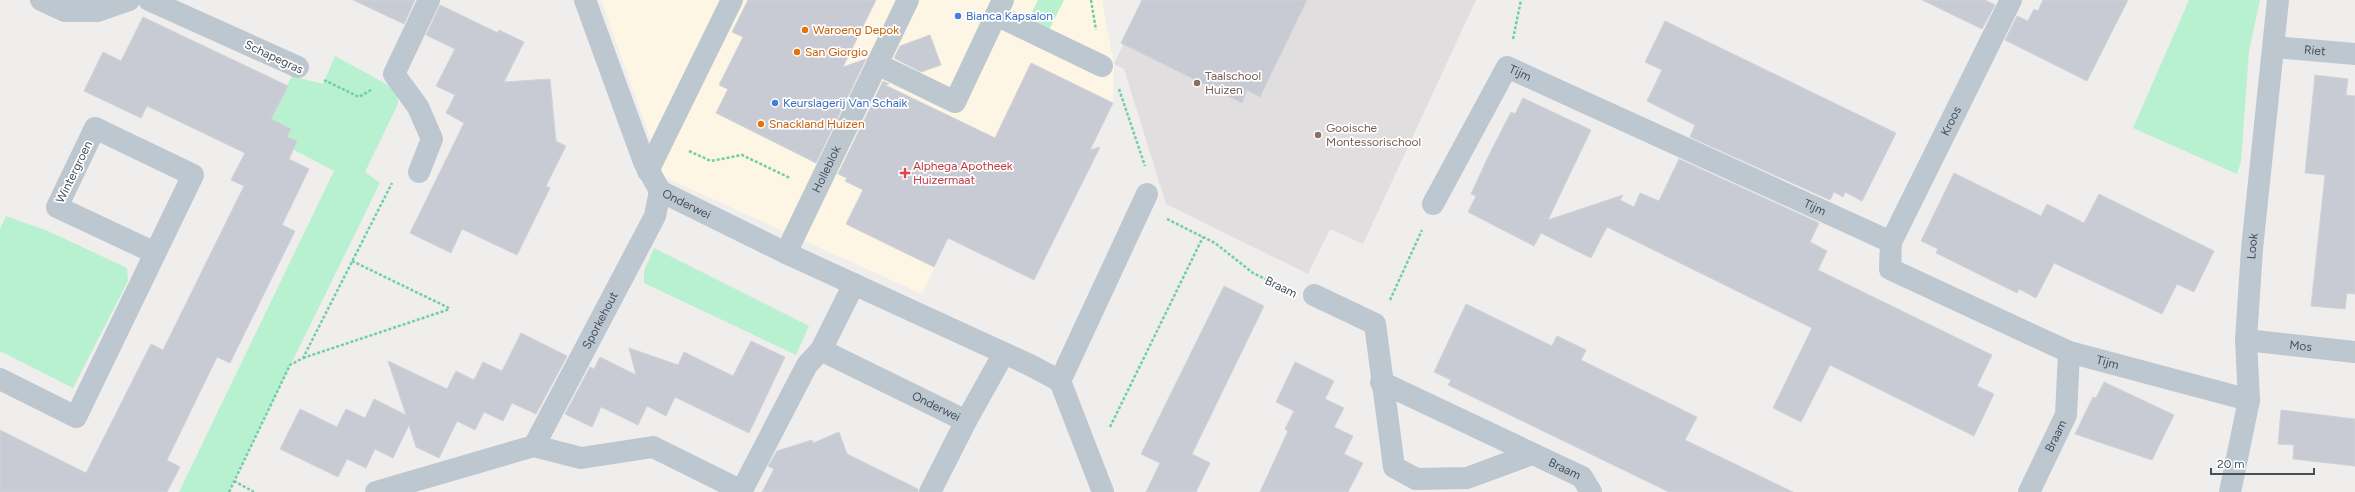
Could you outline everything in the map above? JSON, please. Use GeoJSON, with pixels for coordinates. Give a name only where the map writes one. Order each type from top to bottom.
{"type":"FeatureCollection","features":[{"type":"Feature","properties":{"kind":"street"},"geometry":{"type":"LineString","coordinates":[[41,0],[65,11],[97,11],[129,0]]}},
{"type":"Feature","properties":{"kind":"street","name":"Schapegras"},"geometry":{"type":"LineString","coordinates":[[149,0],[298,68]]}},
{"type":"Feature","properties":{"kind":"street"},"geometry":{"type":"LineString","coordinates":[[419,172],[432,139],[418,107],[394,74],[429,0]]}},
{"type":"Feature","properties":{"kind":"street","name":"Onderwei"},"geometry":{"type":"LineString","coordinates":[[585,0],[648,171],[660,191],[786,253],[1004,353],[1060,381]]}},
{"type":"Feature","properties":{"kind":"street"},"geometry":{"type":"LineString","coordinates":[[648,171],[732,0]]}},
{"type":"Feature","properties":{"kind":"street","name":"Holleblok"},"geometry":{"type":"LineString","coordinates":[[786,253],[908,0]]}},
{"type":"Feature","properties":{"kind":"street","name":"Kroos"},"geometry":{"type":"LineString","coordinates":[[1891,242],[2011,0]]}},
{"type":"Feature","properties":{"kind":"street","name":"Look"},"geometry":{"type":"LineString","coordinates":[[2230,492],[2249,400],[2246,340],[2252,249],[2278,0]]}},
{"type":"Feature","properties":{"kind":"street"},"geometry":{"type":"LineString","coordinates":[[877,64],[955,102],[1000,8],[1102,66]]}},
{"type":"Feature","properties":{"kind":"street","name":"Riet"},"geometry":{"type":"LineString","coordinates":[[2274,47],[2355,54]]}},
{"type":"Feature","properties":{"kind":"street","name":"Tijm"},"geometry":{"type":"LineString","coordinates":[[1433,204],[1507,67],[1891,242],[1890,269],[2069,352],[2249,400]]}},
{"type":"Feature","properties":{"kind":"street","name":"Wintergroen"},"geometry":{"type":"LineString","coordinates":[[0,379],[76,417],[193,175],[95,128],[57,208],[155,253]]}},
{"type":"Feature","properties":{"kind":"street","name":"Sporkehout"},"geometry":{"type":"LineString","coordinates":[[534,446],[655,216],[660,191]]}},
{"type":"Feature","properties":{"kind":"street"},"geometry":{"type":"LineString","coordinates":[[1104,492],[1060,381],[1145,200]]}},
{"type":"Feature","properties":{"kind":"street"},"geometry":{"type":"LineString","coordinates":[[376,492],[534,446],[581,458],[654,448],[741,491],[807,365],[821,350],[854,284]]}},
{"type":"Feature","properties":{"kind":"street","name":"Braam"},"geometry":{"type":"LineString","coordinates":[[1314,295],[1375,324]]}},
{"type":"Feature","properties":{"kind":"street"},"geometry":{"type":"LineString","coordinates":[[1375,324],[1381,382],[1394,467],[1416,479],[1467,478],[1532,454]]}},
{"type":"Feature","properties":{"kind":"street","name":"Mos"},"geometry":{"type":"LineString","coordinates":[[2246,340],[2355,352]]}},
{"type":"Feature","properties":{"kind":"street","name":"Onderwei"},"geometry":{"type":"LineString","coordinates":[[821,350],[966,421]]}},
{"type":"Feature","properties":{"kind":"street","name":"Braam"},"geometry":{"type":"LineString","coordinates":[[2029,492],[2066,415],[2069,352]]}},
{"type":"Feature","properties":{"kind":"street"},"geometry":{"type":"LineString","coordinates":[[930,492],[966,421],[1004,353]]}},
{"type":"Feature","properties":{"kind":"street","name":"Braam"},"geometry":{"type":"LineString","coordinates":[[1381,382],[1582,477],[1591,492]]}},
{"type":"Feature","properties":{"kind":"path"},"geometry":{"type":"LineString","coordinates":[[1090,0],[1102,66],[1113,72],[1151,186],[1145,200]]}},
{"type":"Feature","properties":{"kind":"path"},"geometry":{"type":"LineString","coordinates":[[1507,67],[1521,0]]}},
{"type":"Feature","properties":{"kind":"path","name":"Schapegras"},"geometry":{"type":"LineString","coordinates":[[298,68],[359,97],[394,74]]}},
{"type":"Feature","properties":{"kind":"path"},"geometry":{"type":"LineString","coordinates":[[664,140],[711,161],[742,155],[816,190]]}},
{"type":"Feature","properties":{"kind":"path"},"geometry":{"type":"LineString","coordinates":[[303,358],[393,180],[419,172]]}},
{"type":"Feature","properties":{"kind":"path","name":"Braam"},"geometry":{"type":"LineString","coordinates":[[1145,200],[1215,243],[1253,273],[1302,297],[1314,295]]}},
{"type":"Feature","properties":{"kind":"path"},"geometry":{"type":"LineString","coordinates":[[1375,324],[1394,293],[1433,204]]}},
{"type":"Feature","properties":{"kind":"path"},"geometry":{"type":"LineString","coordinates":[[1092,463],[1203,237]]}},
{"type":"Feature","properties":{"kind":"path"},"geometry":{"type":"LineString","coordinates":[[229,492],[290,365],[303,358],[450,309],[352,261]]}},
{"type":"Feature","properties":{"kind":"path"},"geometry":{"type":"LineString","coordinates":[[234,481],[254,492]]}},
{"type":"Feature","properties":{"kind":"shaded area"},"geometry":{"type":"Polygon","coordinates":[[[601,0],[1102,0],[1114,64],[1113,103],[1079,172],[1085,175],[1034,280],[948,238],[922,294],[664,177],[601,0]]]}},
{"type":"Feature","properties":{"kind":"shaded area","name":"Gooische Montessorischool"},"geometry":{"type":"Polygon","coordinates":[[[1154,0],[1476,0],[1363,244],[1330,229],[1308,274],[1166,204],[1124,69],[1114,64],[1123,45],[1121,43],[1139,6],[1151,12],[1154,0]]]}},
{"type":"Feature","properties":{"kind":"green space"},"geometry":{"type":"Polygon","coordinates":[[[1038,0],[1064,0],[1048,32],[1027,22],[1038,0]]]}},
{"type":"Feature","properties":{"kind":"green space"},"geometry":{"type":"Polygon","coordinates":[[[2189,0],[2260,0],[2249,51],[2241,162],[2237,174],[2133,128],[2189,0]]]}},
{"type":"Feature","properties":{"kind":"green space"},"geometry":{"type":"Polygon","coordinates":[[[335,56],[388,85],[397,94],[398,104],[365,172],[380,183],[228,492],[179,492],[334,171],[262,133],[292,76],[323,84],[335,56]]]}},
{"type":"Feature","properties":{"kind":"green space"},"geometry":{"type":"Polygon","coordinates":[[[6,216],[48,231],[127,268],[128,281],[73,388],[0,351],[0,229],[6,216]]]}},
{"type":"Feature","properties":{"kind":"green space"},"geometry":{"type":"Polygon","coordinates":[[[654,248],[809,326],[796,355],[644,283],[644,271],[654,248]]]}},
{"type":"Feature","properties":{"kind":"building"},"geometry":{"type":"Polygon","coordinates":[[[353,0],[415,0],[404,24],[353,0]]]}},
{"type":"Feature","properties":{"kind":"building"},"geometry":{"type":"Polygon","coordinates":[[[748,0],[876,0],[843,67],[866,59],[816,163],[716,113],[728,89],[719,85],[743,37],[732,32],[748,0]]]}},
{"type":"Feature","properties":{"kind":"building"},"geometry":{"type":"Polygon","coordinates":[[[1142,0],[1307,0],[1260,97],[1247,90],[1242,103],[1121,43],[1142,0]]]}},
{"type":"Feature","properties":{"kind":"building"},"geometry":{"type":"Polygon","coordinates":[[[1922,0],[1985,0],[1995,5],[1982,29],[1922,0]]]}},
{"type":"Feature","properties":{"kind":"building"},"geometry":{"type":"Polygon","coordinates":[[[2043,0],[2128,0],[2087,81],[2005,40],[2017,16],[2028,21],[2034,9],[2038,11],[2043,0]]]}},
{"type":"Feature","properties":{"kind":"building"},"geometry":{"type":"Polygon","coordinates":[[[440,5],[498,33],[499,30],[524,42],[504,82],[550,79],[556,141],[566,146],[546,186],[550,188],[517,255],[462,229],[451,253],[410,233],[464,123],[446,113],[455,95],[436,86],[455,49],[426,35],[440,5]]]}},
{"type":"Feature","properties":{"kind":"building"},"geometry":{"type":"Polygon","coordinates":[[[143,17],[288,86],[271,119],[291,129],[287,137],[297,141],[289,159],[309,169],[282,225],[295,231],[230,363],[217,357],[167,460],[180,467],[167,492],[0,492],[0,430],[86,473],[151,344],[163,350],[244,186],[231,180],[245,153],[147,106],[141,118],[84,91],[103,52],[121,61],[143,17]]]}},
{"type":"Feature","properties":{"kind":"building"},"geometry":{"type":"Polygon","coordinates":[[[1665,21],[1896,133],[1862,201],[1845,192],[1843,197],[1834,192],[1830,200],[1690,137],[1695,125],[1647,101],[1662,70],[1645,62],[1665,21]]]}},
{"type":"Feature","properties":{"kind":"building"},"geometry":{"type":"Polygon","coordinates":[[[930,35],[941,65],[921,72],[894,58],[900,46],[930,35]]]}},
{"type":"Feature","properties":{"kind":"building"},"geometry":{"type":"Polygon","coordinates":[[[1031,63],[1113,103],[1090,150],[1100,147],[1034,280],[948,238],[934,267],[846,224],[863,190],[845,181],[847,178],[838,174],[883,81],[889,84],[885,85],[995,138],[1031,63]]]}},
{"type":"Feature","properties":{"kind":"building"},"geometry":{"type":"Polygon","coordinates":[[[2315,75],[2348,79],[2346,95],[2355,96],[2355,294],[2347,293],[2345,309],[2311,306],[2325,175],[2305,173],[2315,75]]]}},
{"type":"Feature","properties":{"kind":"building"},"geometry":{"type":"Polygon","coordinates":[[[1523,98],[1591,130],[1548,220],[1623,195],[1620,200],[1634,207],[1640,193],[1659,201],[1679,159],[1819,223],[1810,242],[1827,251],[1818,270],[1992,355],[1977,386],[1994,394],[1974,436],[1830,365],[1801,422],[1773,408],[1812,328],[1607,227],[1591,258],[1541,233],[1534,246],[1468,212],[1476,196],[1471,194],[1489,155],[1511,112],[1515,114],[1523,98]]]}},
{"type":"Feature","properties":{"kind":"building"},"geometry":{"type":"Polygon","coordinates":[[[1954,173],[2041,216],[2047,204],[2084,223],[2099,194],[2214,251],[2194,292],[2177,284],[2162,314],[2054,263],[2036,298],[2019,289],[2017,293],[1936,253],[1938,249],[1921,241],[1954,173]]]}},
{"type":"Feature","properties":{"kind":"building"},"geometry":{"type":"Polygon","coordinates":[[[1224,286],[1264,306],[1192,454],[1210,463],[1196,492],[1146,492],[1160,463],[1141,454],[1224,286]]]}},
{"type":"Feature","properties":{"kind":"building"},"geometry":{"type":"Polygon","coordinates":[[[1466,304],[1552,346],[1557,336],[1586,350],[1581,360],[1697,417],[1685,440],[1793,492],[1669,492],[1448,385],[1451,380],[1434,372],[1466,304]]]}},
{"type":"Feature","properties":{"kind":"building"},"geometry":{"type":"Polygon","coordinates":[[[521,333],[567,356],[536,414],[512,403],[503,421],[484,412],[475,430],[457,421],[439,458],[416,447],[409,425],[393,458],[375,449],[366,468],[347,459],[338,477],[280,449],[300,409],[337,427],[346,409],[365,418],[374,399],[406,415],[388,361],[447,389],[456,371],[474,380],[483,362],[502,371],[521,333]]]}},
{"type":"Feature","properties":{"kind":"building"},"geometry":{"type":"Polygon","coordinates":[[[751,341],[785,357],[749,433],[675,397],[666,416],[647,406],[638,425],[601,407],[592,427],[565,414],[590,367],[594,369],[600,357],[636,375],[629,348],[678,365],[684,352],[733,376],[751,341]]]}},
{"type":"Feature","properties":{"kind":"building"},"geometry":{"type":"Polygon","coordinates":[[[1295,362],[1334,381],[1325,399],[1344,408],[1334,427],[1353,436],[1344,454],[1363,463],[1348,492],[1260,492],[1288,431],[1285,429],[1294,411],[1276,402],[1295,362]]]}},
{"type":"Feature","properties":{"kind":"building"},"geometry":{"type":"Polygon","coordinates":[[[2104,382],[2174,415],[2152,460],[2075,434],[2093,397],[2096,398],[2104,382]]]}},
{"type":"Feature","properties":{"kind":"building"},"geometry":{"type":"Polygon","coordinates":[[[2281,410],[2355,419],[2355,466],[2293,459],[2294,445],[2278,444],[2281,410]]]}},
{"type":"Feature","properties":{"kind":"building"},"geometry":{"type":"Polygon","coordinates":[[[839,432],[847,454],[918,489],[918,492],[762,492],[774,469],[768,466],[777,451],[812,440],[813,443],[839,432]]]}},
{"type":"Feature","properties":{"kind":"place","name":"Bianca Kapsalon"},"geometry":{"type":"Point","coordinates":[958,16]}},
{"type":"Feature","properties":{"kind":"place","name":"Waroeng Depok"},"geometry":{"type":"Point","coordinates":[805,30]}},
{"type":"Feature","properties":{"kind":"place","name":"San Giorgio"},"geometry":{"type":"Point","coordinates":[797,52]}},
{"type":"Feature","properties":{"kind":"place","name":"Taalschool Huizen"},"geometry":{"type":"Point","coordinates":[1197,83]}},
{"type":"Feature","properties":{"kind":"place","name":"Keurslagerij Van Schaik"},"geometry":{"type":"Point","coordinates":[775,103]}},
{"type":"Feature","properties":{"kind":"place","name":"Snackland Huizen"},"geometry":{"type":"Point","coordinates":[761,124]}},
{"type":"Feature","properties":{"kind":"place","name":"Gooische Montessorischool"},"geometry":{"type":"Point","coordinates":[1318,135]}},
{"type":"Feature","properties":{"kind":"place","name":"Alphega Apotheek Huizermaat"},"geometry":{"type":"Point","coordinates":[905,173]}}]}
